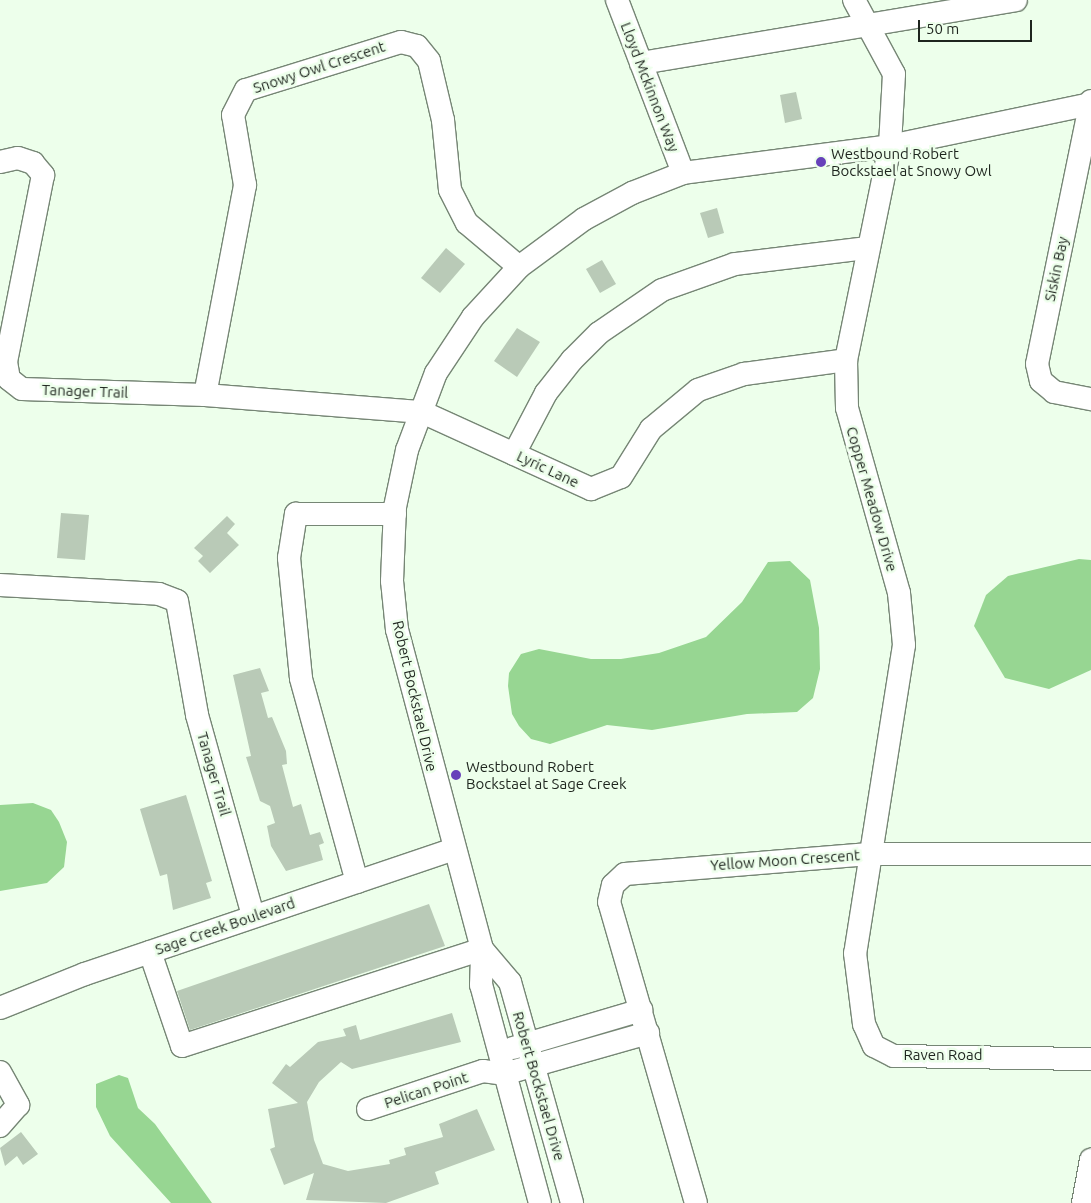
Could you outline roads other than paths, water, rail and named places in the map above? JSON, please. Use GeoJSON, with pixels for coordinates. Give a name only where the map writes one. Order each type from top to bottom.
{"type":"FeatureCollection","features":[{"type":"Feature","properties":{"kind":"street","name":"Lloyd Mckinnon Way"},"geometry":{"type":"LineString","coordinates":[[617,0],[682,173]]}},
{"type":"Feature","properties":{"kind":"street","name":"Copper Meadow Drive"},"geometry":{"type":"LineString","coordinates":[[854,0],[894,74],[890,146],[867,248],[846,360],[847,408],[899,593],[904,645],[898,702],[869,854]]}},
{"type":"Feature","properties":{"kind":"street"},"geometry":{"type":"LineString","coordinates":[[641,63],[1016,0]]}},
{"type":"Feature","properties":{"kind":"street","name":"Snowy Owl Crescent"},"geometry":{"type":"LineString","coordinates":[[205,394],[245,185],[233,115],[246,90],[401,42],[417,46],[429,61],[443,120],[450,190],[466,223],[519,267]]}},
{"type":"Feature","properties":{"kind":"street","name":"Robert Bockstael Drive"},"geometry":{"type":"LineString","coordinates":[[540,1203],[494,1073],[498,1052],[481,985],[482,949],[452,850],[397,630],[392,581],[395,514],[407,450],[436,373],[473,317],[519,267],[584,219],[682,173],[890,146],[1091,103]]}},
{"type":"Feature","properties":{"kind":"street","name":"Siskin Bay"},"geometry":{"type":"LineString","coordinates":[[1091,103],[1037,364],[1041,381],[1054,392],[1091,398]]}},
{"type":"Feature","properties":{"kind":"street","name":"Tanager Trail"},"geometry":{"type":"LineString","coordinates":[[0,162],[18,158],[33,163],[43,175],[6,362],[9,379],[22,389],[205,394],[422,412]]}},
{"type":"Feature","properties":{"kind":"street"},"geometry":{"type":"LineString","coordinates":[[514,454],[546,393],[572,360],[599,333],[662,290],[735,264],[867,248]]}},
{"type":"Feature","properties":{"kind":"street","name":"Lyric Lane"},"geometry":{"type":"LineString","coordinates":[[422,412],[590,489],[621,477],[651,429],[698,390],[744,374],[846,360]]}},
{"type":"Feature","properties":{"kind":"street"},"geometry":{"type":"LineString","coordinates":[[357,882],[301,678],[289,558],[296,514],[395,514]]}},
{"type":"Feature","properties":{"kind":"street","name":"Tanager Trail"},"geometry":{"type":"LineString","coordinates":[[0,585],[159,594],[177,601],[197,715],[253,916]]}},
{"type":"Feature","properties":{"kind":"street","name":"Sage Creek Boulevard"},"geometry":{"type":"LineString","coordinates":[[0,1008],[150,952],[452,850]]}},
{"type":"Feature","properties":{"kind":"street","name":"Yellow Moon Crescent"},"geometry":{"type":"LineString","coordinates":[[696,1203],[609,902],[613,885],[625,874],[869,854],[1091,854]]}},
{"type":"Feature","properties":{"kind":"street","name":"Raven Road"},"geometry":{"type":"LineString","coordinates":[[869,854],[855,953],[864,1024],[874,1046],[894,1056],[1091,1059]]}},
{"type":"Feature","properties":{"kind":"street"},"geometry":{"type":"LineString","coordinates":[[150,952],[182,1046],[482,949]]}},
{"type":"Feature","properties":{"kind":"street","name":"Robert Bockstael Drive"},"geometry":{"type":"LineString","coordinates":[[482,949],[510,982],[572,1203]]}},
{"type":"Feature","properties":{"kind":"street"},"geometry":{"type":"LineString","coordinates":[[498,1052],[641,1010]]}},
{"type":"Feature","properties":{"kind":"street"},"geometry":{"type":"LineString","coordinates":[[494,1073],[533,1066],[648,1033]]}},
{"type":"Feature","properties":{"kind":"street"},"geometry":{"type":"LineString","coordinates":[[0,1072],[15,1092],[18,1105],[0,1126]]}},
{"type":"Feature","properties":{"kind":"street","name":"Pelican Point"},"geometry":{"type":"LineString","coordinates":[[368,1109],[494,1073]]}},
{"type":"Feature","properties":{"kind":"street"},"geometry":{"type":"LineString","coordinates":[[1083,1203],[1091,1160]]}},
{"type":"Feature","properties":{"kind":"place","name":"Westbound Robert Bockstael at Snowy Owl"},"geometry":{"type":"Point","coordinates":[821,162]}},
{"type":"Feature","properties":{"kind":"place","name":"Westbound Robert Bockstael at Sage Creek"},"geometry":{"type":"Point","coordinates":[456,775]}}]}
